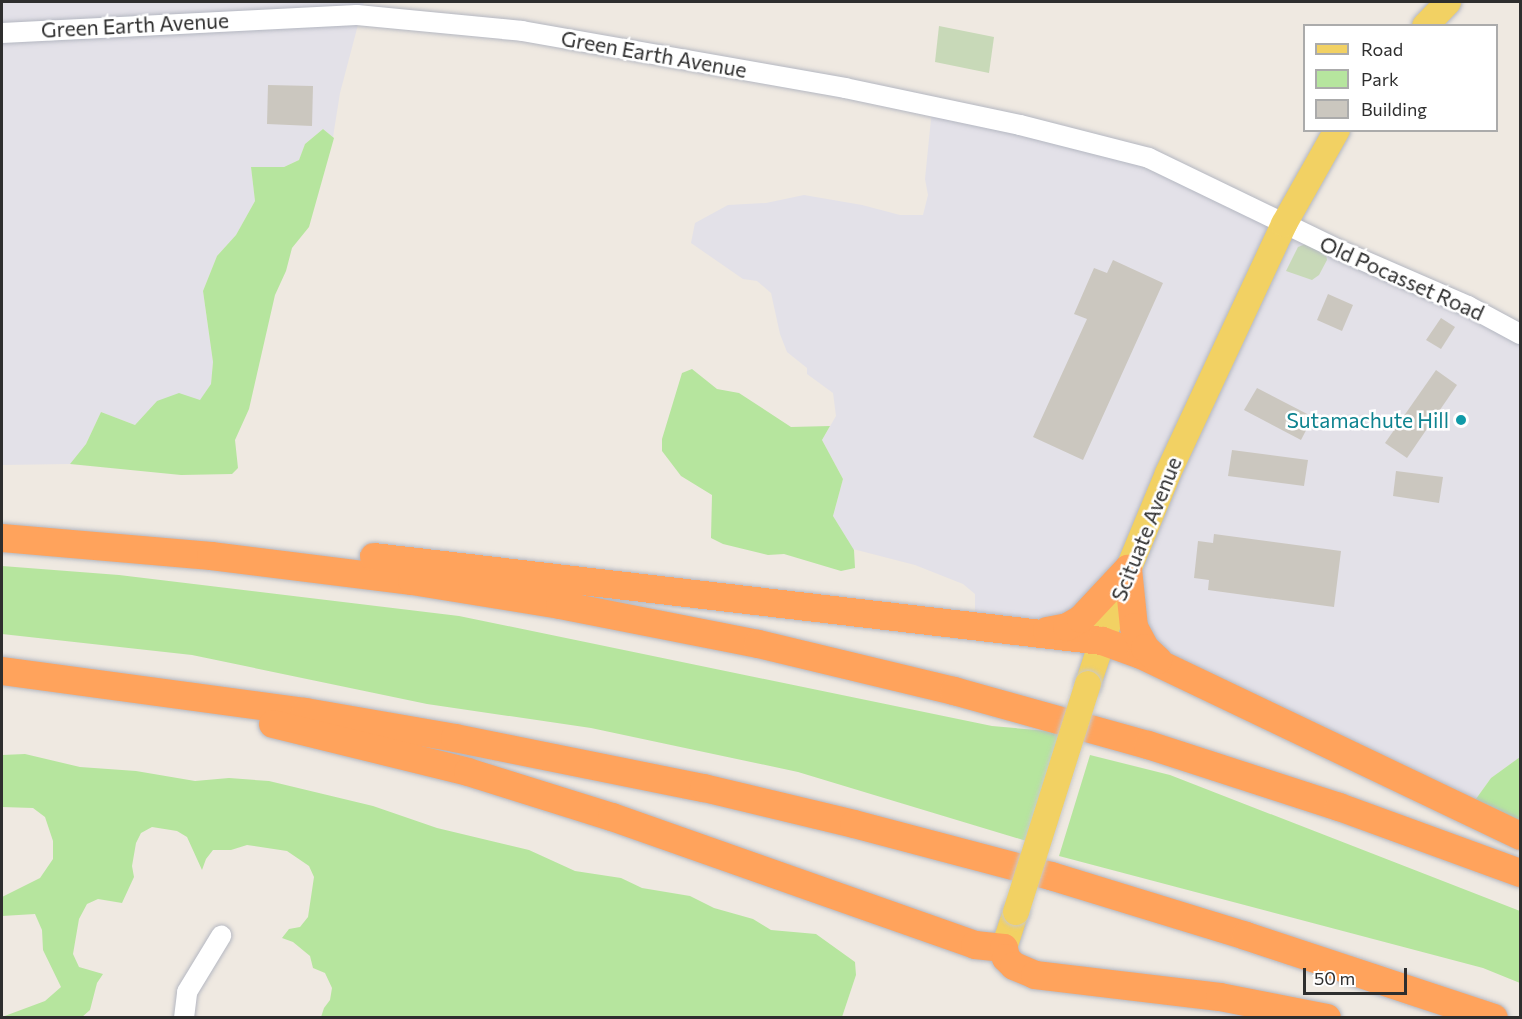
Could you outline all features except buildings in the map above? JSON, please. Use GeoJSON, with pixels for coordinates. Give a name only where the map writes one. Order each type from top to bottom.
{"type":"FeatureCollection","features":[{"type":"Feature","properties":{"kind":"highway"},"geometry":{"type":"LineString","coordinates":[[2,538],[112,546],[302,566],[510,596],[709,634],[856,666],[1041,714],[1196,760],[1358,813],[1521,873]]}},
{"type":"Feature","properties":{"kind":"highway"},"geometry":{"type":"LineString","coordinates":[[112,546],[197,543],[326,552],[1102,641],[1175,671],[1521,836]]}},
{"type":"Feature","properties":{"kind":"highway"},"geometry":{"type":"LineString","coordinates":[[1033,632],[1058,630],[1081,619],[1128,568]]}},
{"type":"Feature","properties":{"kind":"highway"},"geometry":{"type":"LineString","coordinates":[[1128,568],[1131,617],[1137,636],[1150,654],[1175,671]]}},
{"type":"Feature","properties":{"kind":"highway"},"geometry":{"type":"LineString","coordinates":[[2,671],[305,712],[455,738],[653,777],[814,814],[1119,896],[1494,1017]]}},
{"type":"Feature","properties":{"kind":"highway"},"geometry":{"type":"LineString","coordinates":[[153,690],[231,713],[527,789],[975,945],[1004,948],[1006,958],[1014,966],[1035,975],[1220,997],[1327,1017]]}},
{"type":"Feature","properties":{"kind":"main road"},"geometry":{"type":"LineString","coordinates":[[1427,24],[1448,2]]}},
{"type":"Feature","properties":{"kind":"main road","name":"Scituate Avenue"},"geometry":{"type":"LineString","coordinates":[[1004,948],[1102,641],[1128,568],[1168,473],[1284,224],[1336,132]]}},
{"type":"Feature","properties":{"kind":"street","name":"Green Earth Avenue"},"geometry":{"type":"LineString","coordinates":[[2,33],[357,15],[522,31],[845,88],[1081,140],[1149,158],[1284,224]]}},
{"type":"Feature","properties":{"kind":"street","name":"Old Pocasset Road"},"geometry":{"type":"LineString","coordinates":[[1284,224],[1468,306],[1521,334]]}},
{"type":"Feature","properties":{"kind":"street"},"geometry":{"type":"LineString","coordinates":[[184,1017],[187,992],[221,936]]}},
{"type":"Feature","properties":{"kind":"shaded area"},"geometry":{"type":"Polygon","coordinates":[[[2,2],[364,2],[340,93],[333,137],[323,129],[305,144],[299,160],[284,167],[251,167],[255,201],[236,235],[217,256],[203,291],[213,362],[211,384],[200,401],[157,401],[135,425],[101,412],[86,444],[70,464],[2,465],[2,2]]]}},
{"type":"Feature","properties":{"kind":"shaded area"},"geometry":{"type":"Polygon","coordinates":[[[932,109],[1129,161],[1520,334],[1520,757],[1491,778],[1468,810],[1103,639],[975,622],[975,594],[963,584],[915,565],[853,549],[833,516],[843,479],[822,440],[836,416],[833,393],[807,374],[807,368],[787,352],[780,334],[771,293],[757,281],[743,279],[691,243],[695,223],[728,205],[766,203],[804,195],[862,205],[900,215],[923,215],[928,195],[925,179],[932,109]]]}},
{"type":"Feature","properties":{"kind":"green space"},"geometry":{"type":"Polygon","coordinates":[[[939,26],[994,37],[989,73],[935,62],[939,26]]]}},
{"type":"Feature","properties":{"kind":"green space"},"geometry":{"type":"Polygon","coordinates":[[[323,129],[334,138],[309,227],[292,248],[286,271],[275,295],[249,409],[235,440],[238,468],[232,474],[181,475],[70,464],[86,444],[101,412],[135,425],[157,401],[179,393],[200,400],[211,384],[213,362],[203,291],[217,256],[236,235],[255,201],[251,167],[284,167],[299,160],[305,144],[323,129]]]}},
{"type":"Feature","properties":{"kind":"green space"},"geometry":{"type":"Polygon","coordinates":[[[1308,243],[1326,253],[1327,260],[1319,275],[1312,280],[1286,271],[1298,247],[1308,243]]]}},
{"type":"Feature","properties":{"kind":"green space"},"geometry":{"type":"Polygon","coordinates":[[[692,369],[717,389],[739,393],[791,427],[830,426],[822,440],[843,479],[833,516],[854,550],[855,568],[841,571],[784,554],[768,555],[723,544],[711,538],[712,495],[681,476],[662,451],[662,439],[682,373],[692,369]]]}},
{"type":"Feature","properties":{"kind":"green space"},"geometry":{"type":"Polygon","coordinates":[[[2,566],[119,575],[459,616],[992,726],[1071,733],[1033,843],[798,772],[591,728],[427,704],[192,655],[2,634],[2,566]]]}},
{"type":"Feature","properties":{"kind":"green space"},"geometry":{"type":"Polygon","coordinates":[[[25,754],[80,767],[136,771],[195,781],[229,778],[269,781],[373,806],[437,828],[529,850],[575,871],[621,878],[642,888],[690,896],[714,908],[753,919],[771,930],[816,934],[855,962],[856,975],[842,1017],[321,1017],[330,1000],[332,988],[325,973],[313,968],[310,956],[293,942],[282,938],[289,929],[300,927],[308,917],[314,877],[309,866],[287,851],[247,845],[231,850],[213,850],[202,870],[187,837],[177,831],[152,827],[141,833],[136,843],[132,866],[134,877],[122,903],[98,899],[87,904],[79,919],[73,954],[79,967],[103,974],[97,983],[90,1010],[82,1017],[2,1017],[45,1001],[61,987],[43,950],[42,930],[35,914],[2,916],[2,897],[40,878],[53,859],[53,841],[45,817],[33,808],[2,807],[2,755],[25,754]]]}},
{"type":"Feature","properties":{"kind":"green space"},"geometry":{"type":"Polygon","coordinates":[[[1090,755],[1170,775],[1520,911],[1520,983],[1483,968],[1059,856],[1090,755]]]}},
{"type":"Feature","properties":{"kind":"green space"},"geometry":{"type":"Polygon","coordinates":[[[1520,757],[1520,834],[1468,810],[1491,778],[1520,757]]]}},
{"type":"Feature","properties":{"kind":"place","name":"Sutamachute Hill"},"geometry":{"type":"Point","coordinates":[1461,420]}}]}
